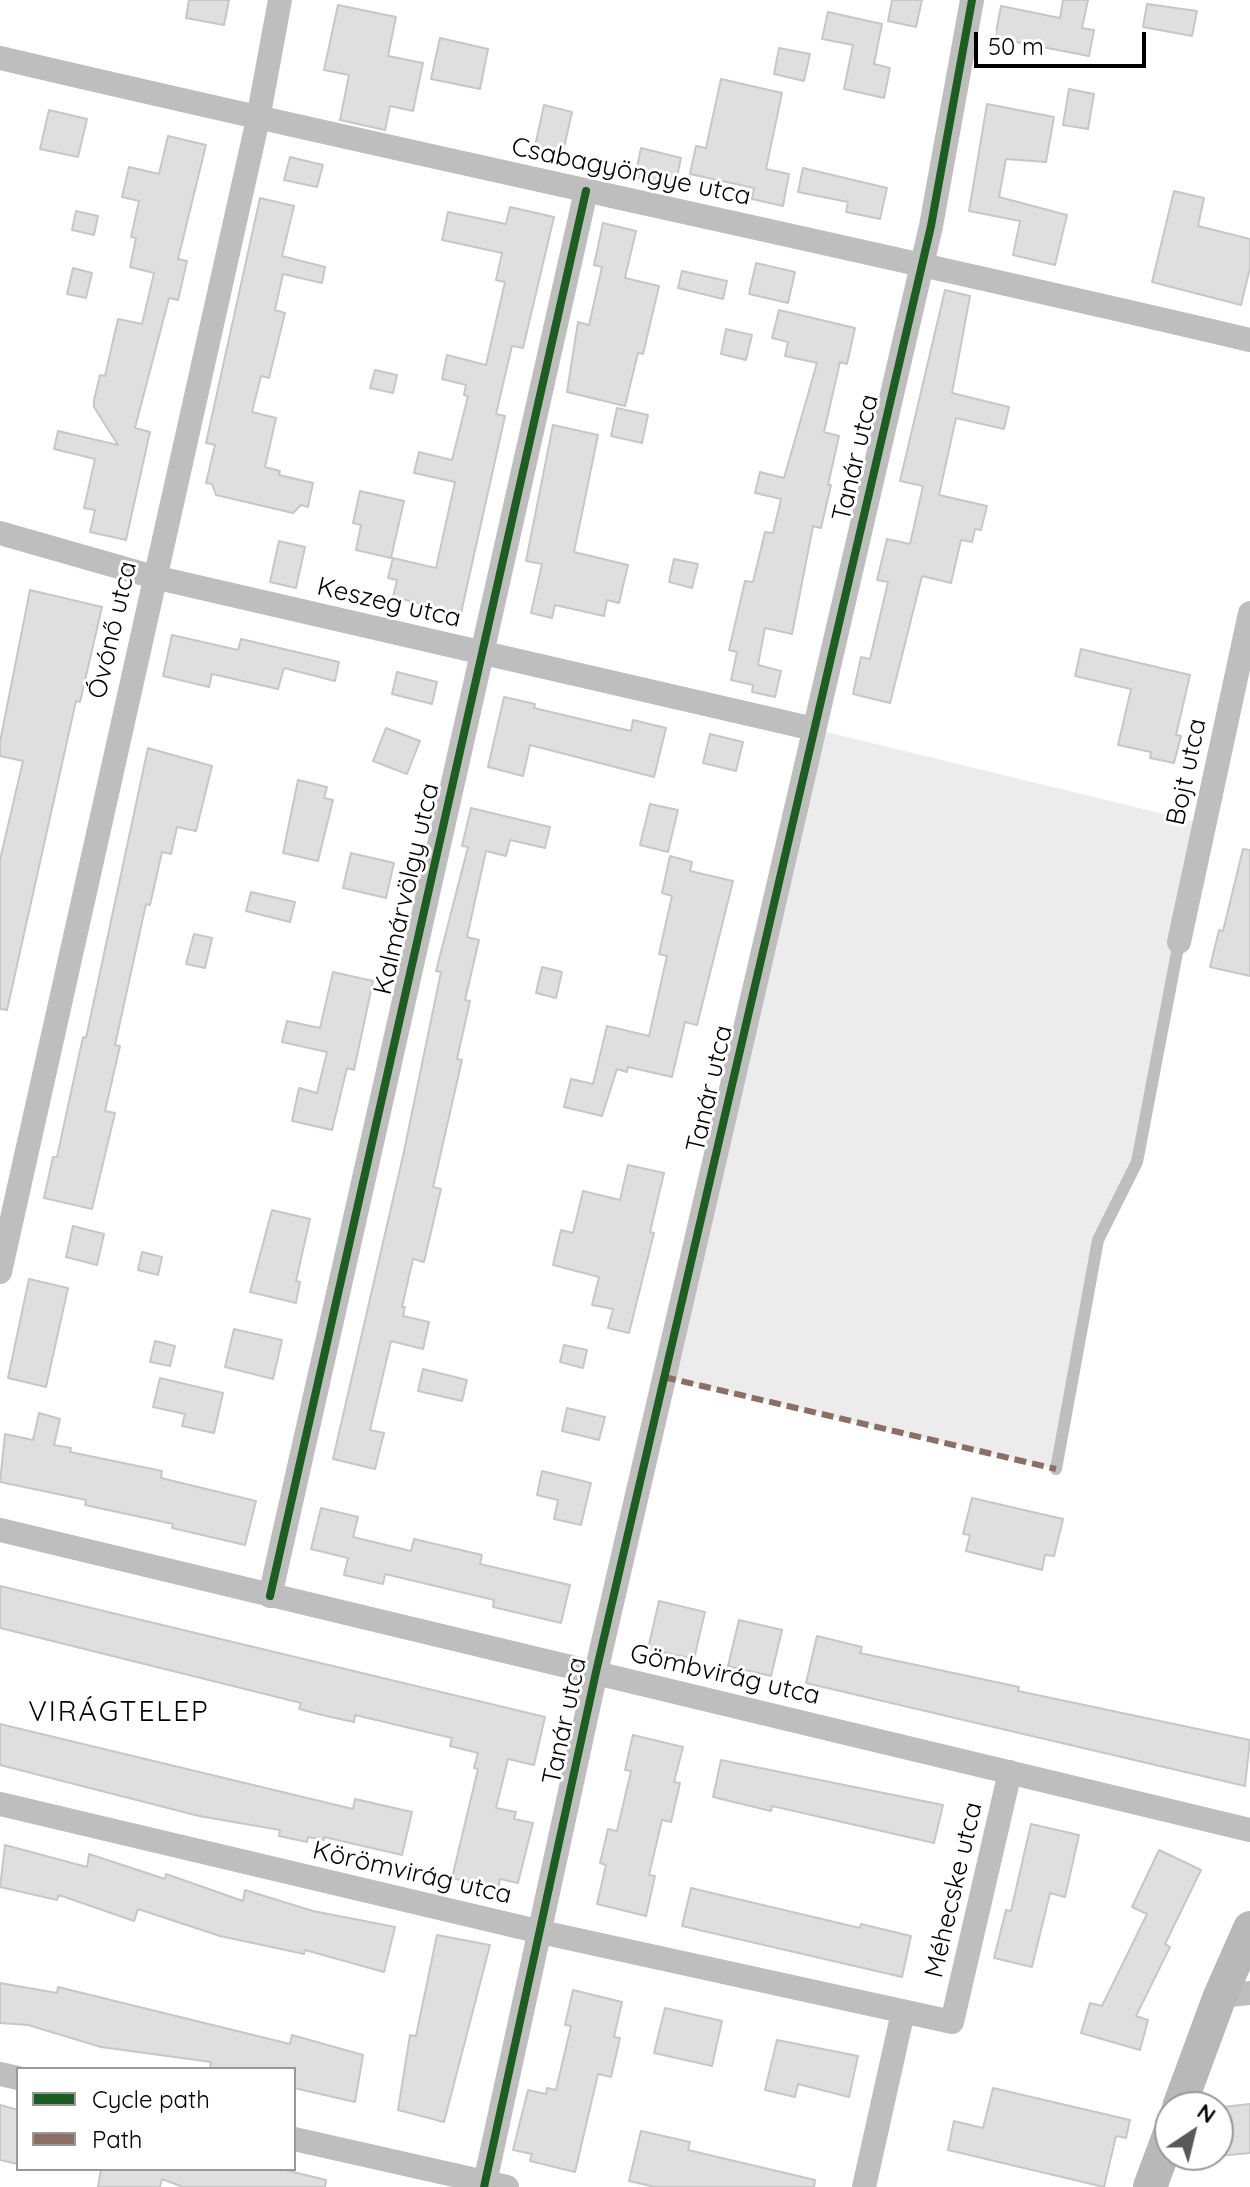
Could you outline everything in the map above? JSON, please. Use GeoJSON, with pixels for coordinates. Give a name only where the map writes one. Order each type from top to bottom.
{"type":"FeatureCollection","features":[{"type":"Feature","properties":{"kind":"main road"},"geometry":{"type":"LineString","coordinates":[[1187,2091],[1235,1994],[1250,1928]]}},
{"type":"Feature","properties":{"kind":"street","name":"Óvónő utca"},"geometry":{"type":"LineString","coordinates":[[0,1272],[258,119],[280,0]]}},
{"type":"Feature","properties":{"kind":"street","name":"Tanár utca"},"geometry":{"type":"LineString","coordinates":[[492,2185],[596,1672],[922,263],[972,0]]}},
{"type":"Feature","properties":{"kind":"street","name":"Csabagyöngye utca"},"geometry":{"type":"LineString","coordinates":[[0,58],[258,119],[922,263],[1250,340]]}},
{"type":"Feature","properties":{"kind":"street","name":"Kalmárvölgy utca"},"geometry":{"type":"LineString","coordinates":[[270,1596],[586,191]]}},
{"type":"Feature","properties":{"kind":"street","name":"Keszeg utca"},"geometry":{"type":"LineString","coordinates":[[0,533],[154,577],[814,729]]}},
{"type":"Feature","properties":{"kind":"street","name":"Bojt utca"},"geometry":{"type":"LineString","coordinates":[[1179,942],[1250,613]]}},
{"type":"Feature","properties":{"kind":"street","name":"Gömbvirág utca"},"geometry":{"type":"LineString","coordinates":[[0,1530],[1250,1830]]}},
{"type":"Feature","properties":{"kind":"street","name":"Méhecske utca"},"geometry":{"type":"LineString","coordinates":[[952,2022],[1010,1772]]}},
{"type":"Feature","properties":{"kind":"street","name":"Körömvirág utca"},"geometry":{"type":"LineString","coordinates":[[0,1804],[541,1932],[952,2022]]}},
{"type":"Feature","properties":{"kind":"street"},"geometry":{"type":"LineString","coordinates":[[864,2187],[903,2012]]}},
{"type":"Feature","properties":{"kind":"street"},"geometry":{"type":"LineString","coordinates":[[296,2139],[492,2185]]}},
{"type":"Feature","properties":{"kind":"lane"},"geometry":{"type":"LineString","coordinates":[[1056,1469],[1098,1240],[1137,1162],[1179,942]]}},
{"type":"Feature","properties":{"kind":"shaded area"},"geometry":{"type":"Polygon","coordinates":[[[814,729],[1205,824],[1137,1162],[1106,1218],[1056,1469],[664,1377],[814,729]]]}},
{"type":"Feature","properties":{"kind":"building"},"geometry":{"type":"Polygon","coordinates":[[[189,0],[229,0],[224,25],[186,18],[189,0]]]}},
{"type":"Feature","properties":{"kind":"building"},"geometry":{"type":"Polygon","coordinates":[[[892,0],[922,0],[916,27],[888,21],[892,0]]]}},
{"type":"Feature","properties":{"kind":"building"},"geometry":{"type":"Polygon","coordinates":[[[1063,0],[1088,0],[1082,28],[1094,30],[1089,56],[995,38],[1001,6],[1060,18],[1063,0]]]}},
{"type":"Feature","properties":{"kind":"building"},"geometry":{"type":"Polygon","coordinates":[[[1147,4],[1197,11],[1192,36],[1143,27],[1147,4]]]}},
{"type":"Feature","properties":{"kind":"building"},"geometry":{"type":"Polygon","coordinates":[[[338,5],[396,17],[388,56],[423,63],[413,111],[390,106],[385,130],[340,120],[349,75],[324,70],[338,5]]]}},
{"type":"Feature","properties":{"kind":"building"},"geometry":{"type":"Polygon","coordinates":[[[828,12],[882,24],[874,64],[890,68],[884,98],[844,89],[853,45],[822,39],[828,12]]]}},
{"type":"Feature","properties":{"kind":"building"},"geometry":{"type":"Polygon","coordinates":[[[440,38],[488,49],[480,89],[431,79],[440,38]]]}},
{"type":"Feature","properties":{"kind":"building"},"geometry":{"type":"Polygon","coordinates":[[[779,48],[810,54],[804,81],[774,74],[779,48]]]}},
{"type":"Feature","properties":{"kind":"building"},"geometry":{"type":"Polygon","coordinates":[[[721,79],[782,93],[766,169],[789,174],[783,206],[752,199],[754,188],[690,174],[696,146],[706,148],[721,79]]]}},
{"type":"Feature","properties":{"kind":"building"},"geometry":{"type":"Polygon","coordinates":[[[1069,89],[1094,94],[1088,129],[1063,125],[1069,89]]]}},
{"type":"Feature","properties":{"kind":"building"},"geometry":{"type":"Polygon","coordinates":[[[987,104],[1054,117],[1046,162],[1006,159],[999,197],[1067,215],[1055,265],[1013,255],[1020,221],[969,211],[987,104]]]}},
{"type":"Feature","properties":{"kind":"building"},"geometry":{"type":"Polygon","coordinates":[[[544,105],[572,112],[563,152],[535,146],[544,105]]]}},
{"type":"Feature","properties":{"kind":"building"},"geometry":{"type":"Polygon","coordinates":[[[49,110],[87,119],[78,157],[40,149],[49,110]]]}},
{"type":"Feature","properties":{"kind":"building"},"geometry":{"type":"Polygon","coordinates":[[[168,136],[206,145],[178,259],[187,261],[178,300],[169,298],[135,428],[150,432],[126,540],[90,532],[95,510],[84,508],[95,459],[54,449],[58,431],[118,445],[94,407],[94,400],[100,375],[105,376],[118,319],[142,324],[154,273],[130,267],[136,238],[131,237],[139,201],[122,197],[129,167],[159,174],[168,136]]]}},
{"type":"Feature","properties":{"kind":"building"},"geometry":{"type":"Polygon","coordinates":[[[641,148],[681,158],[675,186],[635,177],[641,148]]]}},
{"type":"Feature","properties":{"kind":"building"},"geometry":{"type":"Polygon","coordinates":[[[290,157],[323,165],[317,187],[284,180],[290,157]]]}},
{"type":"Feature","properties":{"kind":"building"},"geometry":{"type":"Polygon","coordinates":[[[803,168],[887,188],[880,219],[846,212],[848,202],[798,192],[803,168]]]}},
{"type":"Feature","properties":{"kind":"building"},"geometry":{"type":"Polygon","coordinates":[[[1174,191],[1204,198],[1198,226],[1250,239],[1250,268],[1241,305],[1152,282],[1174,191]]]}},
{"type":"Feature","properties":{"kind":"building"},"geometry":{"type":"Polygon","coordinates":[[[260,198],[294,206],[282,256],[325,267],[322,283],[283,274],[275,310],[285,313],[269,378],[261,376],[252,412],[276,418],[265,467],[280,471],[279,475],[313,483],[308,507],[301,505],[293,513],[216,495],[212,484],[206,483],[215,445],[206,443],[260,198]]]}},
{"type":"Feature","properties":{"kind":"building"},"geometry":{"type":"Polygon","coordinates":[[[510,207],[554,217],[523,348],[512,346],[496,414],[505,416],[461,613],[393,597],[397,580],[388,578],[393,558],[436,568],[455,482],[414,473],[419,452],[452,460],[468,396],[464,395],[466,385],[442,379],[447,355],[486,365],[505,282],[496,280],[502,253],[442,240],[448,212],[506,224],[510,207]]]}},
{"type":"Feature","properties":{"kind":"building"},"geometry":{"type":"Polygon","coordinates":[[[76,211],[98,216],[94,235],[72,230],[76,211]]]}},
{"type":"Feature","properties":{"kind":"building"},"geometry":{"type":"Polygon","coordinates":[[[603,223],[636,231],[625,278],[659,286],[643,354],[638,353],[625,406],[567,392],[578,322],[589,325],[602,267],[594,265],[603,223]]]}},
{"type":"Feature","properties":{"kind":"building"},"geometry":{"type":"Polygon","coordinates":[[[756,263],[795,272],[788,303],[749,294],[756,263]]]}},
{"type":"Feature","properties":{"kind":"building"},"geometry":{"type":"Polygon","coordinates":[[[73,268],[92,273],[86,298],[67,294],[73,268]]]}},
{"type":"Feature","properties":{"kind":"building"},"geometry":{"type":"Polygon","coordinates":[[[682,271],[727,281],[723,299],[678,288],[682,271]]]}},
{"type":"Feature","properties":{"kind":"building"},"geometry":{"type":"Polygon","coordinates":[[[945,290],[970,296],[952,393],[1009,407],[1004,429],[956,418],[939,495],[987,506],[981,530],[975,529],[972,542],[961,540],[951,583],[922,576],[890,703],[853,694],[861,657],[870,659],[888,582],[877,580],[887,539],[910,544],[923,486],[900,481],[945,290]]]}},
{"type":"Feature","properties":{"kind":"building"},"geometry":{"type":"Polygon","coordinates":[[[779,310],[855,328],[847,364],[840,362],[824,432],[839,436],[821,528],[813,526],[792,634],[765,628],[758,665],[781,671],[775,697],[752,692],[753,685],[731,680],[737,652],[729,650],[745,581],[753,582],[765,532],[773,533],[781,499],[755,493],[760,472],[784,478],[817,363],[785,356],[788,342],[772,338],[779,310]]]}},
{"type":"Feature","properties":{"kind":"building"},"geometry":{"type":"Polygon","coordinates":[[[726,329],[752,335],[746,360],[721,354],[726,329]]]}},
{"type":"Feature","properties":{"kind":"building"},"geometry":{"type":"Polygon","coordinates":[[[375,370],[397,375],[393,393],[370,388],[375,370]]]}},
{"type":"Feature","properties":{"kind":"building"},"geometry":{"type":"Polygon","coordinates":[[[617,408],[648,415],[642,443],[611,436],[617,408]]]}},
{"type":"Feature","properties":{"kind":"building"},"geometry":{"type":"Polygon","coordinates":[[[553,425],[598,435],[574,552],[628,565],[619,603],[607,600],[604,616],[555,605],[552,618],[531,613],[542,564],[526,561],[553,425]]]}},
{"type":"Feature","properties":{"kind":"building"},"geometry":{"type":"Polygon","coordinates":[[[360,491],[404,501],[391,558],[356,550],[361,525],[353,523],[360,491]]]}},
{"type":"Feature","properties":{"kind":"building"},"geometry":{"type":"Polygon","coordinates":[[[279,541],[305,547],[296,588],[270,582],[279,541]]]}},
{"type":"Feature","properties":{"kind":"building"},"geometry":{"type":"Polygon","coordinates":[[[674,559],[698,564],[692,588],[669,582],[674,559]]]}},
{"type":"Feature","properties":{"kind":"building"},"geometry":{"type":"Polygon","coordinates":[[[30,590],[102,607],[80,702],[76,701],[7,1010],[0,1009],[0,860],[23,761],[0,756],[0,742],[30,590]]]}},
{"type":"Feature","properties":{"kind":"building"},"geometry":{"type":"Polygon","coordinates":[[[172,635],[238,650],[241,639],[339,662],[335,681],[284,668],[278,689],[212,674],[209,687],[163,676],[172,635]]]}},
{"type":"Feature","properties":{"kind":"building"},"geometry":{"type":"Polygon","coordinates":[[[1081,649],[1190,675],[1176,735],[1181,736],[1174,763],[1150,758],[1151,752],[1118,745],[1131,689],[1075,676],[1081,649]]]}},
{"type":"Feature","properties":{"kind":"building"},"geometry":{"type":"Polygon","coordinates":[[[397,672],[437,682],[432,704],[392,694],[397,672]]]}},
{"type":"Feature","properties":{"kind":"building"},"geometry":{"type":"Polygon","coordinates":[[[504,697],[535,704],[534,708],[631,731],[633,720],[666,728],[654,777],[530,745],[523,776],[488,767],[504,697]]]}},
{"type":"Feature","properties":{"kind":"building"},"geometry":{"type":"Polygon","coordinates":[[[386,728],[420,741],[407,774],[373,761],[386,728]]]}},
{"type":"Feature","properties":{"kind":"building"},"geometry":{"type":"Polygon","coordinates":[[[710,734],[743,742],[736,771],[703,763],[710,734]]]}},
{"type":"Feature","properties":{"kind":"building"},"geometry":{"type":"Polygon","coordinates":[[[148,748],[212,766],[196,831],[177,827],[171,854],[162,852],[150,905],[146,904],[115,1045],[120,1046],[105,1111],[115,1113],[92,1209],[44,1198],[53,1157],[57,1157],[83,1037],[86,1038],[148,748]]]}},
{"type":"Feature","properties":{"kind":"building"},"geometry":{"type":"Polygon","coordinates":[[[298,780],[327,787],[324,798],[333,800],[318,861],[283,853],[298,780]]]}},
{"type":"Feature","properties":{"kind":"building"},"geometry":{"type":"Polygon","coordinates":[[[650,804],[678,810],[668,852],[640,845],[650,804]]]}},
{"type":"Feature","properties":{"kind":"building"},"geometry":{"type":"Polygon","coordinates":[[[471,808],[550,827],[545,848],[510,840],[506,856],[486,851],[467,937],[479,940],[465,1000],[470,1001],[457,1059],[462,1060],[433,1187],[441,1189],[424,1262],[413,1259],[402,1307],[405,1307],[403,1316],[429,1322],[423,1349],[391,1341],[370,1430],[384,1433],[375,1469],[333,1459],[403,1156],[441,972],[436,971],[468,847],[462,846],[471,808]]]}},
{"type":"Feature","properties":{"kind":"building"},"geometry":{"type":"Polygon","coordinates":[[[1243,849],[1250,850],[1250,976],[1210,967],[1219,930],[1223,931],[1243,849]]]}},
{"type":"Feature","properties":{"kind":"building"},"geometry":{"type":"Polygon","coordinates":[[[351,853],[394,863],[386,898],[343,888],[351,853]]]}},
{"type":"Feature","properties":{"kind":"building"},"geometry":{"type":"Polygon","coordinates":[[[670,856],[692,862],[690,871],[733,881],[697,1025],[685,1022],[672,1077],[628,1067],[627,1072],[617,1069],[602,1116],[564,1107],[571,1079],[593,1084],[607,1026],[649,1036],[667,956],[659,954],[672,896],[662,893],[670,856]]]}},
{"type":"Feature","properties":{"kind":"building"},"geometry":{"type":"Polygon","coordinates":[[[251,892],[295,902],[290,922],[246,911],[251,892]]]}},
{"type":"Feature","properties":{"kind":"building"},"geometry":{"type":"Polygon","coordinates":[[[194,934],[212,938],[205,968],[186,964],[194,934]]]}},
{"type":"Feature","properties":{"kind":"building"},"geometry":{"type":"Polygon","coordinates":[[[542,967],[562,972],[556,998],[536,993],[542,967]]]}},
{"type":"Feature","properties":{"kind":"building"},"geometry":{"type":"Polygon","coordinates":[[[333,972],[373,981],[354,1070],[347,1068],[332,1130],[292,1121],[299,1088],[317,1093],[327,1052],[282,1042],[287,1021],[320,1028],[333,972]]]}},
{"type":"Feature","properties":{"kind":"building"},"geometry":{"type":"Polygon","coordinates":[[[628,1165],[664,1173],[650,1232],[654,1233],[629,1333],[608,1328],[613,1309],[592,1305],[599,1277],[553,1265],[561,1230],[573,1233],[583,1191],[620,1200],[628,1165]]]}},
{"type":"Feature","properties":{"kind":"building"},"geometry":{"type":"Polygon","coordinates":[[[272,1210],[310,1219],[296,1281],[300,1282],[296,1303],[250,1292],[272,1210]]]}},
{"type":"Feature","properties":{"kind":"building"},"geometry":{"type":"Polygon","coordinates":[[[73,1226],[104,1234],[97,1265],[66,1257],[73,1226]]]}},
{"type":"Feature","properties":{"kind":"building"},"geometry":{"type":"Polygon","coordinates":[[[142,1252],[162,1257],[158,1275],[138,1270],[142,1252]]]}},
{"type":"Feature","properties":{"kind":"building"},"geometry":{"type":"Polygon","coordinates":[[[29,1279],[68,1288],[46,1387],[8,1378],[29,1279]]]}},
{"type":"Feature","properties":{"kind":"building"},"geometry":{"type":"Polygon","coordinates":[[[234,1329],[282,1340],[273,1379],[225,1367],[234,1329]]]}},
{"type":"Feature","properties":{"kind":"building"},"geometry":{"type":"Polygon","coordinates":[[[155,1341],[175,1346],[170,1366],[150,1362],[155,1341]]]}},
{"type":"Feature","properties":{"kind":"building"},"geometry":{"type":"Polygon","coordinates":[[[564,1345],[587,1350],[583,1368],[560,1362],[564,1345]]]}},
{"type":"Feature","properties":{"kind":"building"},"geometry":{"type":"Polygon","coordinates":[[[423,1369],[467,1380],[462,1401],[418,1391],[423,1369]]]}},
{"type":"Feature","properties":{"kind":"building"},"geometry":{"type":"Polygon","coordinates":[[[160,1378],[223,1393],[214,1433],[182,1426],[185,1414],[153,1407],[160,1378]]]}},
{"type":"Feature","properties":{"kind":"building"},"geometry":{"type":"Polygon","coordinates":[[[567,1408],[605,1417],[599,1440],[562,1431],[567,1408]]]}},
{"type":"Feature","properties":{"kind":"building"},"geometry":{"type":"Polygon","coordinates":[[[39,1413],[60,1419],[54,1445],[71,1448],[70,1452],[162,1471],[161,1478],[256,1501],[245,1545],[172,1528],[173,1524],[85,1505],[86,1500],[0,1482],[5,1434],[33,1440],[39,1413]]]}},
{"type":"Feature","properties":{"kind":"building"},"geometry":{"type":"Polygon","coordinates":[[[542,1471],[591,1483],[581,1525],[554,1519],[558,1500],[537,1495],[542,1471]]]}},
{"type":"Feature","properties":{"kind":"building"},"geometry":{"type":"Polygon","coordinates":[[[972,1498],[1063,1519],[1054,1556],[1045,1555],[1042,1570],[966,1551],[970,1535],[963,1534],[972,1498]]]}},
{"type":"Feature","properties":{"kind":"building"},"geometry":{"type":"Polygon","coordinates":[[[321,1508],[358,1517],[353,1537],[411,1551],[414,1539],[482,1555],[480,1564],[570,1585],[561,1623],[493,1607],[494,1600],[385,1574],[383,1584],[344,1575],[348,1558],[311,1549],[321,1508]]]}},
{"type":"Feature","properties":{"kind":"building"},"geometry":{"type":"Polygon","coordinates":[[[0,1586],[545,1717],[534,1765],[508,1759],[496,1808],[516,1812],[514,1819],[533,1823],[518,1883],[500,1879],[498,1889],[452,1878],[478,1769],[474,1768],[478,1753],[450,1746],[452,1738],[355,1715],[354,1722],[326,1716],[299,1709],[301,1703],[0,1628],[0,1586]]]}},
{"type":"Feature","properties":{"kind":"building"},"geometry":{"type":"Polygon","coordinates":[[[659,1601],[705,1612],[694,1659],[648,1649],[659,1601]]]}},
{"type":"Feature","properties":{"kind":"building"},"geometry":{"type":"Polygon","coordinates":[[[739,1620],[782,1630],[771,1676],[728,1666],[739,1620]]]}},
{"type":"Feature","properties":{"kind":"building"},"geometry":{"type":"Polygon","coordinates":[[[817,1636],[862,1647],[860,1653],[1019,1687],[1018,1691],[1250,1740],[1245,1786],[806,1683],[817,1636]]]}},
{"type":"Feature","properties":{"kind":"building"},"geometry":{"type":"Polygon","coordinates":[[[0,1724],[353,1809],[355,1799],[412,1812],[402,1855],[324,1837],[324,1840],[308,1837],[307,1842],[279,1836],[280,1830],[199,1816],[0,1765],[0,1724]]]}},
{"type":"Feature","properties":{"kind":"building"},"geometry":{"type":"Polygon","coordinates":[[[633,1735],[683,1747],[674,1782],[680,1783],[671,1822],[662,1820],[649,1875],[655,1876],[646,1916],[597,1904],[606,1865],[600,1863],[608,1829],[617,1831],[631,1771],[625,1770],[633,1735]]]}},
{"type":"Feature","properties":{"kind":"building"},"geometry":{"type":"Polygon","coordinates":[[[721,1760],[943,1805],[934,1843],[772,1806],[771,1811],[713,1797],[721,1760]]]}},
{"type":"Feature","properties":{"kind":"building"},"geometry":{"type":"Polygon","coordinates":[[[1031,1824],[1079,1835],[1065,1897],[1050,1893],[1032,1967],[994,1958],[1006,1910],[1011,1911],[1031,1824]]]}},
{"type":"Feature","properties":{"kind":"building"},"geometry":{"type":"Polygon","coordinates":[[[5,1845],[87,1867],[89,1854],[165,1879],[166,1874],[243,1901],[245,1890],[313,1911],[395,1927],[384,1972],[305,1950],[304,1954],[220,1936],[138,1909],[134,1921],[59,1895],[57,1900],[0,1887],[5,1845]]]}},
{"type":"Feature","properties":{"kind":"building"},"geometry":{"type":"Polygon","coordinates":[[[1159,1850],[1201,1870],[1165,1944],[1170,1947],[1136,2016],[1148,2020],[1140,2050],[1081,2033],[1090,2003],[1102,2006],[1147,1914],[1132,1907],[1159,1850]]]}},
{"type":"Feature","properties":{"kind":"building"},"geometry":{"type":"Polygon","coordinates":[[[691,1888],[860,1928],[861,1924],[911,1936],[902,1977],[682,1926],[691,1888]]]}},
{"type":"Feature","properties":{"kind":"building"},"geometry":{"type":"Polygon","coordinates":[[[437,1935],[490,1945],[444,2122],[398,2110],[410,2035],[416,2036],[437,1935]]]}},
{"type":"Feature","properties":{"kind":"building"},"geometry":{"type":"Polygon","coordinates":[[[0,1983],[57,1993],[58,1987],[290,2044],[292,2035],[363,2055],[355,2102],[296,2088],[296,2067],[210,2067],[211,2062],[101,2047],[28,2025],[0,2023],[0,1983]]]}},
{"type":"Feature","properties":{"kind":"building"},"geometry":{"type":"Polygon","coordinates":[[[573,1990],[622,2002],[614,2037],[620,2038],[611,2077],[598,2074],[575,2172],[530,2161],[532,2154],[513,2150],[528,2090],[546,2094],[547,2088],[556,2090],[571,2026],[565,2025],[573,1990]]]}},
{"type":"Feature","properties":{"kind":"building"},"geometry":{"type":"Polygon","coordinates":[[[665,2008],[722,2021],[712,2066],[654,2053],[665,2008]]]}},
{"type":"Feature","properties":{"kind":"building"},"geometry":{"type":"Polygon","coordinates":[[[777,2040],[858,2056],[849,2097],[798,2084],[795,2097],[765,2090],[777,2040]]]}},
{"type":"Feature","properties":{"kind":"building"},"geometry":{"type":"Polygon","coordinates":[[[993,2088],[1130,2120],[1126,2138],[1116,2136],[1104,2187],[948,2150],[954,2121],[983,2128],[993,2088]]]}},
{"type":"Feature","properties":{"kind":"building"},"geometry":{"type":"Polygon","coordinates":[[[1250,2104],[1250,2153],[1234,2154],[1234,2106],[1250,2104]]]}},
{"type":"Feature","properties":{"kind":"building"},"geometry":{"type":"Polygon","coordinates":[[[0,2105],[16,2109],[16,2164],[0,2160],[0,2105]]]}},
{"type":"Feature","properties":{"kind":"building"},"geometry":{"type":"Polygon","coordinates":[[[641,2131],[690,2142],[688,2150],[815,2180],[814,2187],[655,2187],[629,2181],[641,2131]]]}},
{"type":"Feature","properties":{"kind":"building"},"geometry":{"type":"Polygon","coordinates":[[[101,2171],[289,2171],[326,2180],[325,2187],[183,2187],[162,2179],[160,2187],[98,2187],[101,2171]]]}},
{"type":"Feature","properties":{"kind":"marked path"},"geometry":{"type":"LineString","coordinates":[[664,1377],[1056,1469]]}},
{"type":"Feature","properties":{"kind":"cycle path"},"geometry":{"type":"LineString","coordinates":[[484,2187],[596,1672],[931,226],[972,0]]}},
{"type":"Feature","properties":{"kind":"cycle path"},"geometry":{"type":"LineString","coordinates":[[270,1596],[586,191]]}},
{"type":"Feature","properties":{"kind":"district","name":"VIRÁGTELEP"},"geometry":{"type":"Point","coordinates":[119,1713]}}]}
